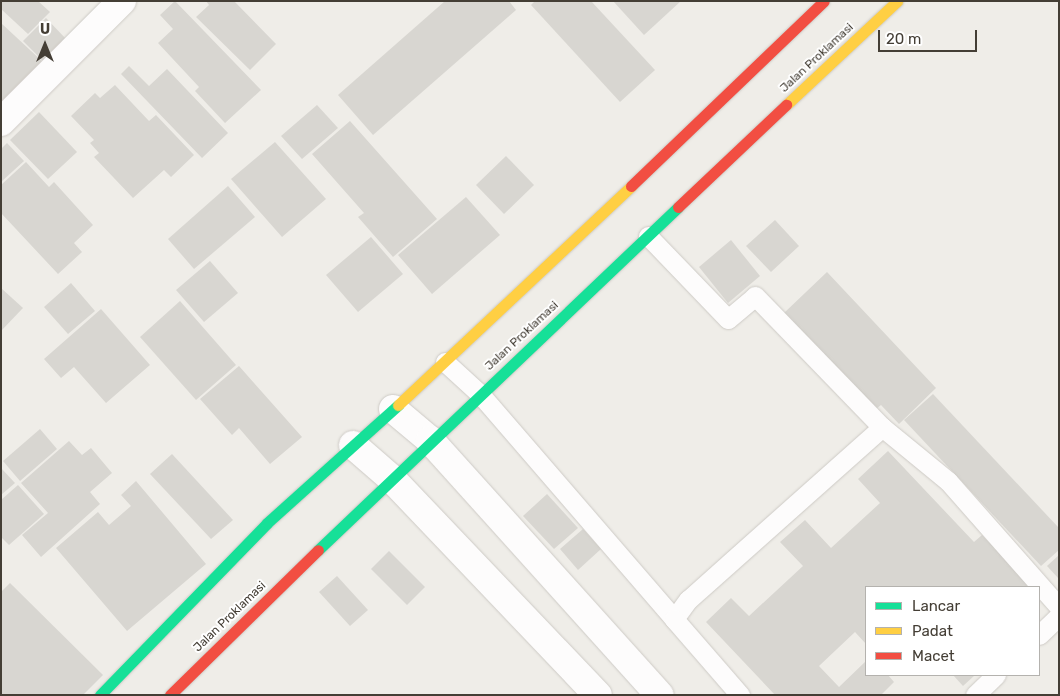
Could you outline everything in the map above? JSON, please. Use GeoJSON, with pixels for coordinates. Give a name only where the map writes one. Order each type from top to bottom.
{"type":"FeatureCollection","features":[{"type":"Feature","properties":{"kind":"street"},"geometry":{"type":"LineString","coordinates":[[1,122],[122,1]]}},
{"type":"Feature","properties":{"kind":"street"},"geometry":{"type":"LineString","coordinates":[[100,695],[267,523],[445,362],[824,1]]}},
{"type":"Feature","properties":{"kind":"street","name":"Jalan Proklamasi"},"geometry":{"type":"LineString","coordinates":[[170,695],[430,440],[897,1]]}},
{"type":"Feature","properties":{"kind":"street"},"geometry":{"type":"LineString","coordinates":[[394,408],[430,440],[660,695]]}},
{"type":"Feature","properties":{"kind":"street"},"geometry":{"type":"LineString","coordinates":[[353,445],[391,478],[598,695]]}},
{"type":"Feature","properties":{"kind":"lane"},"geometry":{"type":"LineString","coordinates":[[648,236],[728,319],[755,296],[882,427],[948,481],[1059,607]]}},
{"type":"Feature","properties":{"kind":"lane"},"geometry":{"type":"LineString","coordinates":[[445,362],[480,394],[740,695]]}},
{"type":"Feature","properties":{"kind":"lane"},"geometry":{"type":"LineString","coordinates":[[674,619],[688,600],[882,427]]}},
{"type":"Feature","properties":{"kind":"lane"},"geometry":{"type":"LineString","coordinates":[[1040,634],[1059,616]]}},
{"type":"Feature","properties":{"kind":"lane"},"geometry":{"type":"LineString","coordinates":[[974,695],[995,676]]}},
{"type":"Feature","properties":{"kind":"building"},"geometry":{"type":"Polygon","coordinates":[[[1,1],[38,1],[50,12],[28,34],[1,9],[1,1]]]}},
{"type":"Feature","properties":{"kind":"building"},"geometry":{"type":"Polygon","coordinates":[[[175,1],[261,90],[225,123],[195,91],[199,87],[158,43],[173,29],[160,15],[175,1]]]}},
{"type":"Feature","properties":{"kind":"building"},"geometry":{"type":"Polygon","coordinates":[[[206,1],[234,1],[276,44],[250,70],[196,17],[209,5],[206,1]]]}},
{"type":"Feature","properties":{"kind":"building"},"geometry":{"type":"Polygon","coordinates":[[[445,1],[509,1],[516,10],[373,135],[338,95],[445,1]]]}},
{"type":"Feature","properties":{"kind":"building"},"geometry":{"type":"Polygon","coordinates":[[[535,1],[591,1],[655,70],[620,102],[531,5],[535,1]]]}},
{"type":"Feature","properties":{"kind":"building"},"geometry":{"type":"Polygon","coordinates":[[[613,1],[681,1],[644,35],[613,1]]]}},
{"type":"Feature","properties":{"kind":"building"},"geometry":{"type":"Polygon","coordinates":[[[46,18],[67,40],[44,62],[23,41],[46,18]]]}},
{"type":"Feature","properties":{"kind":"building"},"geometry":{"type":"Polygon","coordinates":[[[1,23],[44,63],[1,109],[1,23]]]}},
{"type":"Feature","properties":{"kind":"building"},"geometry":{"type":"Polygon","coordinates":[[[129,66],[149,86],[167,69],[228,133],[202,158],[121,74],[129,66]]]}},
{"type":"Feature","properties":{"kind":"building"},"geometry":{"type":"Polygon","coordinates":[[[115,85],[149,121],[156,115],[194,155],[171,177],[164,170],[133,198],[94,157],[99,153],[90,143],[94,140],[71,116],[95,93],[100,98],[115,85]]]}},
{"type":"Feature","properties":{"kind":"building"},"geometry":{"type":"Polygon","coordinates":[[[317,105],[338,128],[302,159],[281,136],[317,105]]]}},
{"type":"Feature","properties":{"kind":"building"},"geometry":{"type":"Polygon","coordinates":[[[39,112],[77,152],[48,179],[10,140],[39,112]]]}},
{"type":"Feature","properties":{"kind":"building"},"geometry":{"type":"Polygon","coordinates":[[[350,121],[437,219],[393,257],[358,217],[364,213],[312,154],[350,121]]]}},
{"type":"Feature","properties":{"kind":"building"},"geometry":{"type":"Polygon","coordinates":[[[275,142],[326,199],[282,237],[231,179],[275,142]]]}},
{"type":"Feature","properties":{"kind":"building"},"geometry":{"type":"Polygon","coordinates":[[[7,143],[24,161],[1,182],[1,149],[7,143]]]}},
{"type":"Feature","properties":{"kind":"building"},"geometry":{"type":"Polygon","coordinates":[[[506,156],[534,185],[504,214],[476,185],[506,156]]]}},
{"type":"Feature","properties":{"kind":"building"},"geometry":{"type":"Polygon","coordinates":[[[26,162],[49,187],[54,182],[93,225],[74,243],[82,252],[58,274],[1,213],[1,185],[26,162]]]}},
{"type":"Feature","properties":{"kind":"building"},"geometry":{"type":"Polygon","coordinates":[[[228,186],[255,217],[194,269],[168,239],[228,186]]]}},
{"type":"Feature","properties":{"kind":"building"},"geometry":{"type":"Polygon","coordinates":[[[466,197],[500,235],[432,294],[398,255],[466,197]]]}},
{"type":"Feature","properties":{"kind":"building"},"geometry":{"type":"Polygon","coordinates":[[[775,220],[799,246],[771,272],[746,246],[775,220]]]}},
{"type":"Feature","properties":{"kind":"building"},"geometry":{"type":"Polygon","coordinates":[[[371,237],[403,274],[358,312],[326,275],[371,237]]]}},
{"type":"Feature","properties":{"kind":"building"},"geometry":{"type":"Polygon","coordinates":[[[731,240],[760,276],[728,303],[699,267],[731,240]]]}},
{"type":"Feature","properties":{"kind":"building"},"geometry":{"type":"Polygon","coordinates":[[[210,261],[238,293],[204,322],[176,290],[210,261]]]}},
{"type":"Feature","properties":{"kind":"building"},"geometry":{"type":"Polygon","coordinates":[[[827,272],[936,388],[899,424],[881,405],[876,409],[784,313],[827,272]]]}},
{"type":"Feature","properties":{"kind":"building"},"geometry":{"type":"Polygon","coordinates":[[[71,283],[95,311],[68,334],[44,307],[71,283]]]}},
{"type":"Feature","properties":{"kind":"building"},"geometry":{"type":"Polygon","coordinates":[[[1,288],[23,308],[1,331],[1,288]]]}},
{"type":"Feature","properties":{"kind":"building"},"geometry":{"type":"Polygon","coordinates":[[[180,301],[236,365],[196,400],[140,337],[180,301]]]}},
{"type":"Feature","properties":{"kind":"building"},"geometry":{"type":"Polygon","coordinates":[[[101,309],[150,365],[106,403],[74,367],[61,378],[44,359],[101,309]]]}},
{"type":"Feature","properties":{"kind":"building"},"geometry":{"type":"Polygon","coordinates":[[[239,366],[302,437],[270,464],[239,428],[232,435],[200,399],[239,366]]]}},
{"type":"Feature","properties":{"kind":"building"},"geometry":{"type":"Polygon","coordinates":[[[933,394],[1059,528],[1059,550],[1041,566],[904,420],[933,394]]]}},
{"type":"Feature","properties":{"kind":"building"},"geometry":{"type":"Polygon","coordinates":[[[40,429],[57,449],[20,481],[3,461],[40,429]]]}},
{"type":"Feature","properties":{"kind":"building"},"geometry":{"type":"Polygon","coordinates":[[[69,441],[82,455],[91,448],[112,473],[90,492],[100,504],[41,557],[22,535],[48,513],[21,483],[69,441]]]}},
{"type":"Feature","properties":{"kind":"building"},"geometry":{"type":"Polygon","coordinates":[[[888,451],[974,542],[982,535],[1031,586],[865,586],[865,643],[855,632],[819,666],[839,687],[865,662],[865,676],[889,676],[894,682],[881,695],[775,695],[706,622],[731,598],[749,616],[803,566],[780,542],[805,520],[831,548],[880,503],[858,479],[888,451]]]}},
{"type":"Feature","properties":{"kind":"building"},"geometry":{"type":"Polygon","coordinates":[[[172,454],[233,520],[211,539],[150,474],[172,454]]]}},
{"type":"Feature","properties":{"kind":"building"},"geometry":{"type":"Polygon","coordinates":[[[1,468],[15,483],[1,495],[1,468]]]}},
{"type":"Feature","properties":{"kind":"building"},"geometry":{"type":"Polygon","coordinates":[[[136,481],[206,564],[127,631],[56,548],[98,512],[109,525],[131,506],[121,495],[136,481]]]}},
{"type":"Feature","properties":{"kind":"building"},"geometry":{"type":"Polygon","coordinates":[[[18,485],[44,514],[9,545],[1,537],[1,500],[18,485]]]}},
{"type":"Feature","properties":{"kind":"building"},"geometry":{"type":"Polygon","coordinates":[[[547,494],[578,528],[554,549],[523,516],[547,494]]]}},
{"type":"Feature","properties":{"kind":"building"},"geometry":{"type":"Polygon","coordinates":[[[583,529],[601,549],[578,570],[560,549],[583,529]]]}},
{"type":"Feature","properties":{"kind":"building"},"geometry":{"type":"Polygon","coordinates":[[[389,551],[425,587],[407,605],[371,569],[389,551]]]}},
{"type":"Feature","properties":{"kind":"building"},"geometry":{"type":"Polygon","coordinates":[[[1059,555],[1059,579],[1047,566],[1059,555]]]}},
{"type":"Feature","properties":{"kind":"building"},"geometry":{"type":"Polygon","coordinates":[[[337,576],[368,610],[350,626],[319,592],[337,576]]]}},
{"type":"Feature","properties":{"kind":"building"},"geometry":{"type":"Polygon","coordinates":[[[10,583],[103,675],[83,695],[1,695],[1,592],[10,583]]]}},
{"type":"Feature","properties":{"kind":"building"},"geometry":{"type":"Polygon","coordinates":[[[954,676],[974,676],[963,686],[954,676]]]}},
{"type":"Feature","properties":{"kind":"traffic: fast"},"geometry":{"type":"LineString","coordinates":[[318,550],[678,207]]}},
{"type":"Feature","properties":{"kind":"traffic: fast"},"geometry":{"type":"LineString","coordinates":[[100,695],[267,523],[398,405]]}},
{"type":"Feature","properties":{"kind":"traffic: slow"},"geometry":{"type":"LineString","coordinates":[[786,105],[897,1]]}},
{"type":"Feature","properties":{"kind":"traffic: slow"},"geometry":{"type":"LineString","coordinates":[[398,405],[631,186]]}},
{"type":"Feature","properties":{"kind":"traffic: jam"},"geometry":{"type":"LineString","coordinates":[[631,186],[824,1]]}},
{"type":"Feature","properties":{"kind":"traffic: jam"},"geometry":{"type":"LineString","coordinates":[[678,207],[786,105]]}},
{"type":"Feature","properties":{"kind":"traffic: jam"},"geometry":{"type":"LineString","coordinates":[[170,695],[318,550]]}}]}
